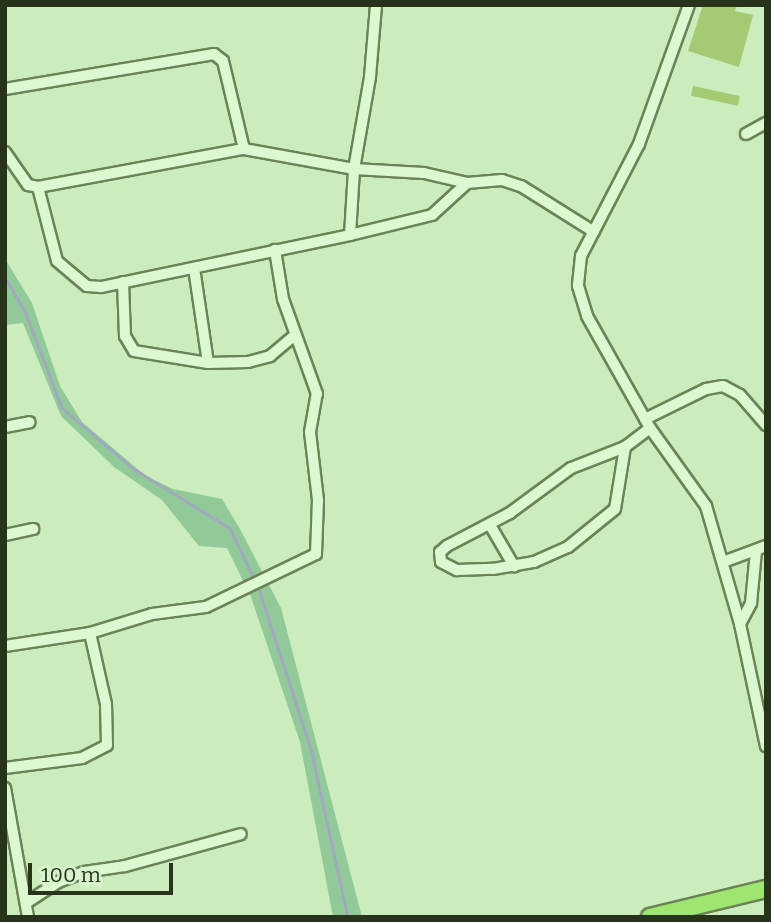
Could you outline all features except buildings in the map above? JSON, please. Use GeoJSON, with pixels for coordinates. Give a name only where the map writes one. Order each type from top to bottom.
{"type":"FeatureCollection","features":[{"type":"Feature","properties":{"kind":"highway"},"geometry":{"type":"LineString","coordinates":[[650,917],[766,889]]}},
{"type":"Feature","properties":{"kind":"street"},"geometry":{"type":"LineString","coordinates":[[350,235],[354,169],[370,77],[376,5]]}},
{"type":"Feature","properties":{"kind":"street"},"geometry":{"type":"LineString","coordinates":[[689,5],[639,144],[581,256],[580,299],[648,424],[706,506],[740,624],[766,746]]}},
{"type":"Feature","properties":{"kind":"street"},"geometry":{"type":"LineString","coordinates":[[5,89],[214,54],[223,61],[244,149]]}},
{"type":"Feature","properties":{"kind":"street"},"geometry":{"type":"LineString","coordinates":[[746,134],[766,123]]}},
{"type":"Feature","properties":{"kind":"street"},"geometry":{"type":"LineString","coordinates":[[5,152],[28,185],[38,187],[244,149],[354,169],[424,173],[467,183],[502,180],[521,186],[594,232]]}},
{"type":"Feature","properties":{"kind":"street"},"geometry":{"type":"LineString","coordinates":[[38,187],[57,261],[87,286],[194,268],[432,215],[467,183]]}},
{"type":"Feature","properties":{"kind":"street"},"geometry":{"type":"LineString","coordinates":[[5,646],[90,633],[152,614],[206,607],[316,554],[318,500],[310,432],[317,394],[295,335],[275,250]]}},
{"type":"Feature","properties":{"kind":"street"},"geometry":{"type":"LineString","coordinates":[[194,268],[208,363]]}},
{"type":"Feature","properties":{"kind":"street"},"geometry":{"type":"LineString","coordinates":[[123,282],[125,336],[134,351],[208,363],[261,359],[295,335]]}},
{"type":"Feature","properties":{"kind":"street"},"geometry":{"type":"LineString","coordinates":[[625,447],[617,502],[606,520],[553,555],[514,566],[457,570],[441,562],[440,552],[447,546],[490,525],[571,468],[625,447],[648,424],[706,389],[723,386],[740,395],[766,425]]}},
{"type":"Feature","properties":{"kind":"street"},"geometry":{"type":"LineString","coordinates":[[5,427],[30,422]]}},
{"type":"Feature","properties":{"kind":"street"},"geometry":{"type":"LineString","coordinates":[[490,525],[514,566]]}},
{"type":"Feature","properties":{"kind":"street"},"geometry":{"type":"LineString","coordinates":[[5,535],[33,530]]}},
{"type":"Feature","properties":{"kind":"street"},"geometry":{"type":"LineString","coordinates":[[723,562],[761,548]]}},
{"type":"Feature","properties":{"kind":"street"},"geometry":{"type":"LineString","coordinates":[[740,624],[751,603],[761,548]]}},
{"type":"Feature","properties":{"kind":"street"},"geometry":{"type":"LineString","coordinates":[[5,768],[82,758],[107,744],[106,704],[90,633]]}},
{"type":"Feature","properties":{"kind":"street"},"geometry":{"type":"LineString","coordinates":[[5,789],[28,917]]}},
{"type":"Feature","properties":{"kind":"street"},"geometry":{"type":"LineString","coordinates":[[26,903],[58,882],[84,872],[125,866],[241,834]]}},
{"type":"Feature","properties":{"kind":"green space"},"geometry":{"type":"Polygon","coordinates":[[[5,259],[32,303],[60,386],[82,422],[146,476],[173,489],[222,499],[240,529],[281,608],[362,917],[333,917],[300,742],[251,597],[227,548],[199,546],[162,500],[114,467],[61,416],[23,323],[5,325],[5,259]]]}},
{"type":"Feature","properties":{"kind":"waterway"},"geometry":{"type":"LineString","coordinates":[[5,277],[25,311],[62,408],[134,469],[230,528],[255,580]]}},
{"type":"Feature","properties":{"kind":"waterway"},"geometry":{"type":"LineString","coordinates":[[258,586],[311,749],[348,917]]}}]}
